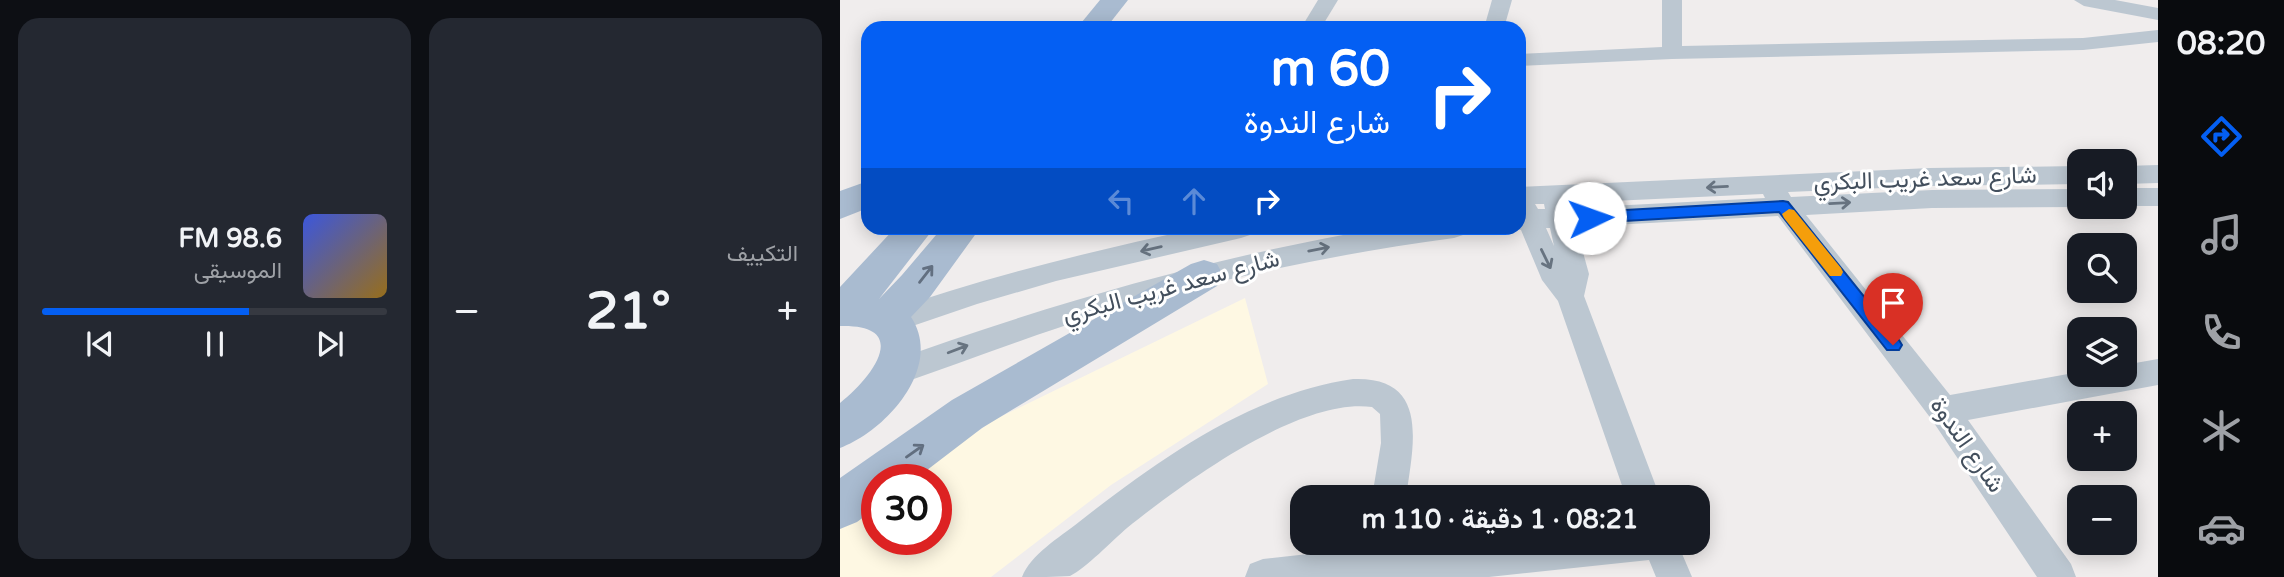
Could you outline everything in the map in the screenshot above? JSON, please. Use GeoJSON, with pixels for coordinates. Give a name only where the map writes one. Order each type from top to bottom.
{"type":"FeatureCollection","features":[{"type":"Feature","properties":{"kind":"main road"},"geometry":{"type":"LineString","coordinates":[[1097,21],[1115,0]]}},
{"type":"Feature","properties":{"kind":"main road"},"geometry":{"type":"LineString","coordinates":[[1126,21],[1143,0]]}},
{"type":"Feature","properties":{"kind":"main road"},"geometry":{"type":"LineString","coordinates":[[840,206],[861,196]]}},
{"type":"Feature","properties":{"kind":"main road"},"geometry":{"type":"LineString","coordinates":[[841,310],[910,235]]}},
{"type":"Feature","properties":{"kind":"main road"},"geometry":{"type":"LineString","coordinates":[[889,319],[956,235]]}},
{"type":"Feature","properties":{"kind":"main road"},"geometry":{"type":"LineString","coordinates":[[840,506],[967,414],[1204,275]]}},
{"type":"Feature","properties":{"kind":"main road"},"geometry":{"type":"LineString","coordinates":[[840,428],[877,397],[894,373],[901,353],[901,335],[889,319],[867,310],[841,310]]}},
{"type":"Feature","properties":{"kind":"street"},"geometry":{"type":"LineString","coordinates":[[1315,21],[1328,0]]}},
{"type":"Feature","properties":{"kind":"street"},"geometry":{"type":"LineString","coordinates":[[1496,21],[1502,0]]}},
{"type":"Feature","properties":{"kind":"street"},"geometry":{"type":"LineString","coordinates":[[1672,0],[1672,53]]}},
{"type":"Feature","properties":{"kind":"street"},"geometry":{"type":"LineString","coordinates":[[2084,0],[2158,14]]}},
{"type":"Feature","properties":{"kind":"street"},"geometry":{"type":"LineString","coordinates":[[1526,60],[1672,53],[2083,44],[2158,36]]}},
{"type":"Feature","properties":{"kind":"street"},"geometry":{"type":"LineString","coordinates":[[2137,175],[2158,174]]}},
{"type":"Feature","properties":{"kind":"street","name":"شارع سعد غريب البكري"},"geometry":{"type":"LineString","coordinates":[[1526,208],[1776,195],[1930,177],[2067,175]]}},
{"type":"Feature","properties":{"kind":"street","name":"شارع سعد غريب البكري"},"geometry":{"type":"LineString","coordinates":[[1776,195],[1932,199],[2067,198]]}},
{"type":"Feature","properties":{"kind":"street","name":"شارع الندوة"},"geometry":{"type":"LineString","coordinates":[[1776,195],[1943,410],[2058,577]]}},
{"type":"Feature","properties":{"kind":"street"},"geometry":{"type":"LineString","coordinates":[[2137,197],[2158,197]]}},
{"type":"Feature","properties":{"kind":"street"},"geometry":{"type":"LineString","coordinates":[[1558,208],[1576,274],[1570,296]]}},
{"type":"Feature","properties":{"kind":"street"},"geometry":{"type":"LineString","coordinates":[[1526,218],[1556,280],[1570,296],[1639,485]]}},
{"type":"Feature","properties":{"kind":"street","name":"شارع سعد غريب البكري"},"geometry":{"type":"LineString","coordinates":[[889,319],[1056,270],[1210,235]]}},
{"type":"Feature","properties":{"kind":"street","name":"شارع سعد غريب البكري"},"geometry":{"type":"LineString","coordinates":[[894,373],[1005,331],[1204,275],[1273,258],[1393,235]]}},
{"type":"Feature","properties":{"kind":"street"},"geometry":{"type":"LineString","coordinates":[[1943,410],[2158,372]]}},
{"type":"Feature","properties":{"kind":"street"},"geometry":{"type":"LineString","coordinates":[[1040,577],[1173,474],[1230,437],[1295,408],[1342,393],[1374,393],[1388,402],[1395,412],[1396,439],[1390,485]]}},
{"type":"Feature","properties":{"kind":"street"},"geometry":{"type":"LineString","coordinates":[[1263,577],[1371,555]]}},
{"type":"Feature","properties":{"kind":"street"},"geometry":{"type":"LineString","coordinates":[[1409,555],[1480,560],[1529,555]]}},
{"type":"Feature","properties":{"kind":"street"},"geometry":{"type":"LineString","coordinates":[[1663,555],[1674,577]]}},
{"type":"Feature","properties":{"kind":"shaded area"},"geometry":{"type":"Polygon","coordinates":[[[1245,298],[1268,384],[1111,485],[991,577],[840,577],[840,529],[861,514],[861,555],[952,555],[952,464],[931,464],[994,420],[1245,298]]]}},
{"type":"Feature","properties":{"kind":"slow traffic"},"geometry":{"type":"LineString","coordinates":[[1789,214],[1836,272]]}},
{"type":"Feature","properties":{"kind":"route"},"geometry":{"type":"LineString","coordinates":[[1590,218],[1783,206],[1893,345]]}}]}
